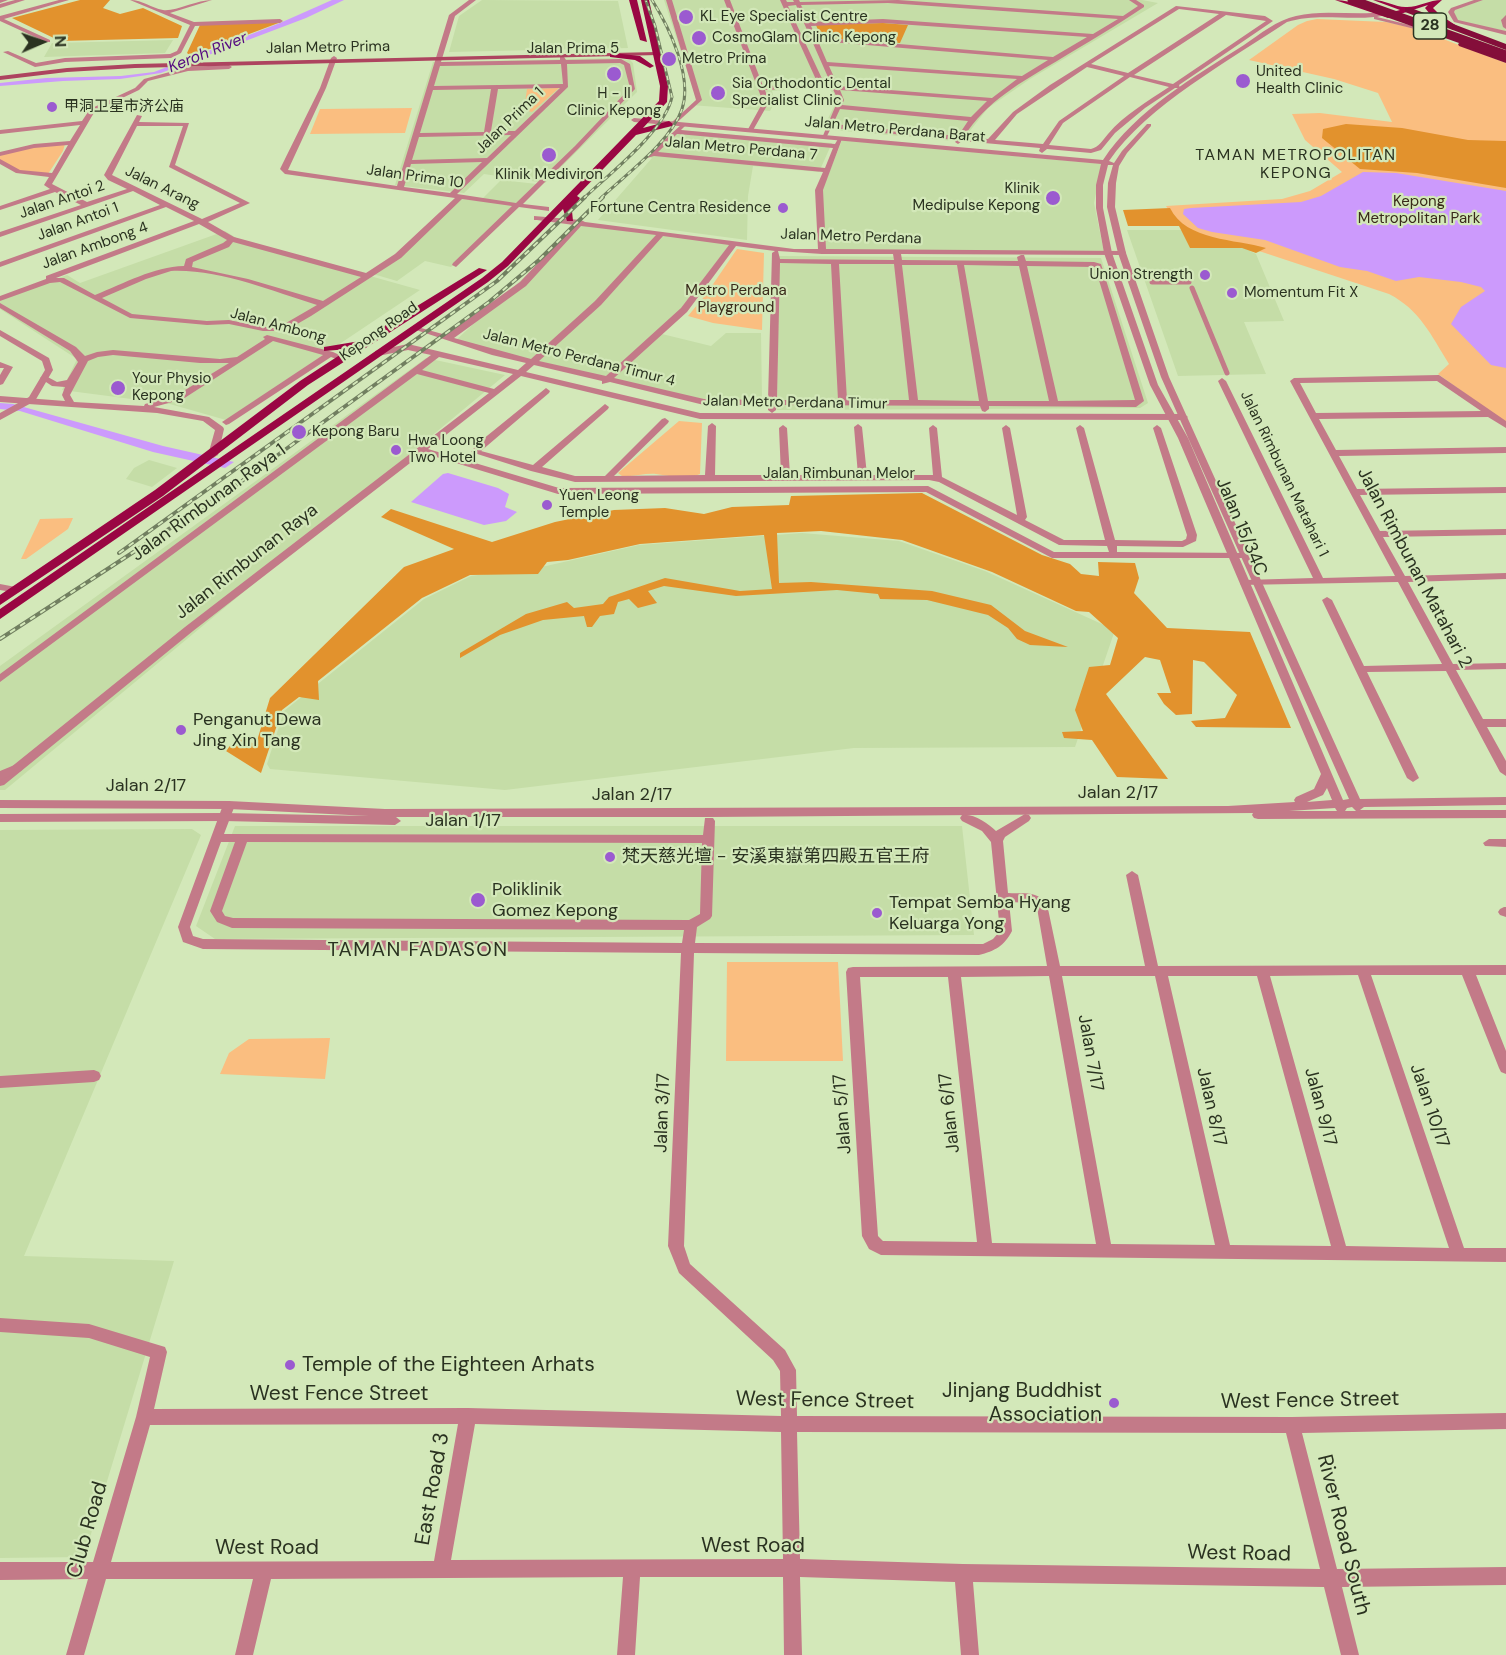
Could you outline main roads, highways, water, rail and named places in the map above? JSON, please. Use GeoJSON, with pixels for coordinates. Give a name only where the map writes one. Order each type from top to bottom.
{"type":"FeatureCollection","features":[{"type":"Feature","properties":{"kind":"highway","name":"28"},"geometry":{"type":"LineString","coordinates":[[1365,0],[1419,18],[1506,53]]}},
{"type":"Feature","properties":{"kind":"highway","name":"28"},"geometry":{"type":"LineString","coordinates":[[1352,2],[1506,53]]}},
{"type":"Feature","properties":{"kind":"highway"},"geometry":{"type":"LineString","coordinates":[[1405,9],[1506,47]]}},
{"type":"Feature","properties":{"kind":"highway"},"geometry":{"type":"LineString","coordinates":[[1382,16],[1413,25],[1506,60]]}},
{"type":"Feature","properties":{"kind":"highway"},"geometry":{"type":"LineString","coordinates":[[1413,25],[1408,21],[1410,17],[1431,17]]}},
{"type":"Feature","properties":{"kind":"main road"},"geometry":{"type":"LineString","coordinates":[[606,146],[654,99],[655,91],[650,66],[652,53],[644,41],[633,0]]}},
{"type":"Feature","properties":{"kind":"main road"},"geometry":{"type":"LineString","coordinates":[[625,140],[651,127],[671,124],[659,118],[664,86],[652,53],[645,0]]}},
{"type":"Feature","properties":{"kind":"main road"},"geometry":{"type":"LineString","coordinates":[[1339,0],[1373,8],[1379,6],[1376,0]]}},
{"type":"Feature","properties":{"kind":"main road"},"geometry":{"type":"LineString","coordinates":[[1376,0],[1405,9],[1423,0]]}},
{"type":"Feature","properties":{"kind":"main road"},"geometry":{"type":"LineString","coordinates":[[1352,2],[1382,16],[1437,0]]}},
{"type":"Feature","properties":{"kind":"main road"},"geometry":{"type":"LineString","coordinates":[[1437,0],[1429,8],[1456,28]]}},
{"type":"Feature","properties":{"kind":"main road"},"geometry":{"type":"LineString","coordinates":[[613,54],[634,50],[644,41]]}},
{"type":"Feature","properties":{"kind":"main road","name":"Jalan Metro Prima"},"geometry":{"type":"LineString","coordinates":[[0,76],[35,67],[652,53]]}},
{"type":"Feature","properties":{"kind":"main road"},"geometry":{"type":"LineString","coordinates":[[613,54],[637,58],[650,66]]}},
{"type":"Feature","properties":{"kind":"main road","name":"Jalan Metro Prima"},"geometry":{"type":"LineString","coordinates":[[563,59],[613,54]]}},
{"type":"Feature","properties":{"kind":"main road","name":"Jalan Metro Prima"},"geometry":{"type":"LineString","coordinates":[[0,76],[136,65]]}},
{"type":"Feature","properties":{"kind":"main road","name":"Kepong Road"},"geometry":{"type":"LineString","coordinates":[[0,601],[213,455],[256,420],[326,369],[480,271],[545,218],[660,106]]}},
{"type":"Feature","properties":{"kind":"main road","name":"Kepong Road"},"geometry":{"type":"LineString","coordinates":[[0,615],[485,280],[531,238],[592,160]]}},
{"type":"Feature","properties":{"kind":"main road"},"geometry":{"type":"LineString","coordinates":[[545,218],[555,223],[569,221],[567,211],[592,174]]}},
{"type":"Feature","properties":{"kind":"main road"},"geometry":{"type":"LineString","coordinates":[[244,447],[300,396],[348,363],[347,356],[361,354],[423,313],[485,280]]}},
{"type":"Feature","properties":{"kind":"main road"},"geometry":{"type":"LineString","coordinates":[[326,369],[333,361],[329,351],[367,342]]}},
{"type":"Feature","properties":{"kind":"water","name":"Keroh River"},"geometry":{"type":"Polygon","coordinates":[[[332,0],[344,0],[306,18],[161,73],[120,79],[0,86],[0,83],[46,78],[121,76],[154,72],[280,23],[332,0]]]}},
{"type":"Feature","properties":{"kind":"water"},"geometry":{"type":"Polygon","coordinates":[[[1363,172],[1396,173],[1506,191],[1506,368],[1491,365],[1451,324],[1461,307],[1485,291],[1481,287],[1419,277],[1396,281],[1367,271],[1340,267],[1265,240],[1198,228],[1183,214],[1184,209],[1191,208],[1301,202],[1321,196],[1363,172]]]}},
{"type":"Feature","properties":{"kind":"water"},"geometry":{"type":"Polygon","coordinates":[[[0,403],[13,404],[163,446],[234,462],[225,468],[153,452],[20,411],[0,409],[0,403]]]}},
{"type":"Feature","properties":{"kind":"water"},"geometry":{"type":"Polygon","coordinates":[[[448,473],[498,488],[509,494],[505,507],[517,512],[506,521],[484,525],[411,502],[443,474],[448,473]]]}},
{"type":"Feature","properties":{"kind":"railway"},"geometry":{"type":"LineString","coordinates":[[601,198],[658,145],[682,109],[685,96],[678,53],[652,0]]}},
{"type":"Feature","properties":{"kind":"railway"},"geometry":{"type":"LineString","coordinates":[[584,198],[648,138],[659,124],[672,97],[655,26],[646,1]]}},
{"type":"Feature","properties":{"kind":"railway"},"geometry":{"type":"LineString","coordinates":[[119,553],[497,281],[585,197]]}},
{"type":"Feature","properties":{"kind":"railway"},"geometry":{"type":"LineString","coordinates":[[0,639],[235,486],[489,302],[539,260],[603,197]]}},
{"type":"Feature","properties":{"kind":"place","name":"KL Eye Specialist Centre"},"geometry":{"type":"Point","coordinates":[686,17]}},
{"type":"Feature","properties":{"kind":"place","name":"CosmoGlam Clinic Kepong"},"geometry":{"type":"Point","coordinates":[699,38]}},
{"type":"Feature","properties":{"kind":"place","name":"Metro Prima"},"geometry":{"type":"Point","coordinates":[669,59]}},
{"type":"Feature","properties":{"kind":"place","name":"H - II Clinic Kepong"},"geometry":{"type":"Point","coordinates":[614,74]}},
{"type":"Feature","properties":{"kind":"place","name":"United Health Clinic"},"geometry":{"type":"Point","coordinates":[1243,81]}},
{"type":"Feature","properties":{"kind":"place","name":"Sia Orthodontic Dental Specialist Clinic"},"geometry":{"type":"Point","coordinates":[718,93]}},
{"type":"Feature","properties":{"kind":"place","name":"甲洞卫星市济公庙"},"geometry":{"type":"Point","coordinates":[52,107]}},
{"type":"Feature","properties":{"kind":"place","name":"Klinik Mediviron"},"geometry":{"type":"Point","coordinates":[549,155]}},
{"type":"Feature","properties":{"kind":"place","name":"Klinik Medipulse Kepong"},"geometry":{"type":"Point","coordinates":[1053,198]}},
{"type":"Feature","properties":{"kind":"place","name":"Fortune Centra Residence"},"geometry":{"type":"Point","coordinates":[783,208]}},
{"type":"Feature","properties":{"kind":"place","name":"Union Strength"},"geometry":{"type":"Point","coordinates":[1205,275]}},
{"type":"Feature","properties":{"kind":"place","name":"Momentum Fit X"},"geometry":{"type":"Point","coordinates":[1232,293]}},
{"type":"Feature","properties":{"kind":"place","name":"Your Physio Kepong"},"geometry":{"type":"Point","coordinates":[118,388]}},
{"type":"Feature","properties":{"kind":"place","name":"Kepong Baru"},"geometry":{"type":"Point","coordinates":[299,432]}},
{"type":"Feature","properties":{"kind":"place","name":"Hwa Loong Two Hotel"},"geometry":{"type":"Point","coordinates":[396,450]}},
{"type":"Feature","properties":{"kind":"place","name":"Yuen Leong Temple"},"geometry":{"type":"Point","coordinates":[547,505]}},
{"type":"Feature","properties":{"kind":"place","name":"Penganut Dewa Jing Xin Tang"},"geometry":{"type":"Point","coordinates":[181,730]}},
{"type":"Feature","properties":{"kind":"place","name":"梵天慈光壇 - 安溪東嶽第四殿五官王府"},"geometry":{"type":"Point","coordinates":[610,857]}},
{"type":"Feature","properties":{"kind":"place","name":"Poliklinik Gomez Kepong"},"geometry":{"type":"Point","coordinates":[478,900]}},
{"type":"Feature","properties":{"kind":"place","name":"Tempat Semba Hyang Keluarga Yong"},"geometry":{"type":"Point","coordinates":[877,913]}},
{"type":"Feature","properties":{"kind":"place","name":"Temple of the Eighteen Arhats"},"geometry":{"type":"Point","coordinates":[290,1365]}},
{"type":"Feature","properties":{"kind":"place","name":"Jinjang Buddhist Association"},"geometry":{"type":"Point","coordinates":[1114,1403]}},
{"type":"Feature","properties":{"kind":"district","name":"TAMAN METROPOLITAN KEPONG"},"geometry":{"type":"Point","coordinates":[1296,165]}},
{"type":"Feature","properties":{"kind":"district","name":"TAMAN FADASON"},"geometry":{"type":"Point","coordinates":[418,951]}},
{"type":"Feature","properties":{"kind":"park label","name":"Kepong Metropolitan Park"},"geometry":{"type":"Point","coordinates":[1419,210]}},
{"type":"Feature","properties":{"kind":"park label","name":"Metro Perdana Playground"},"geometry":{"type":"Point","coordinates":[736,300]}}]}
